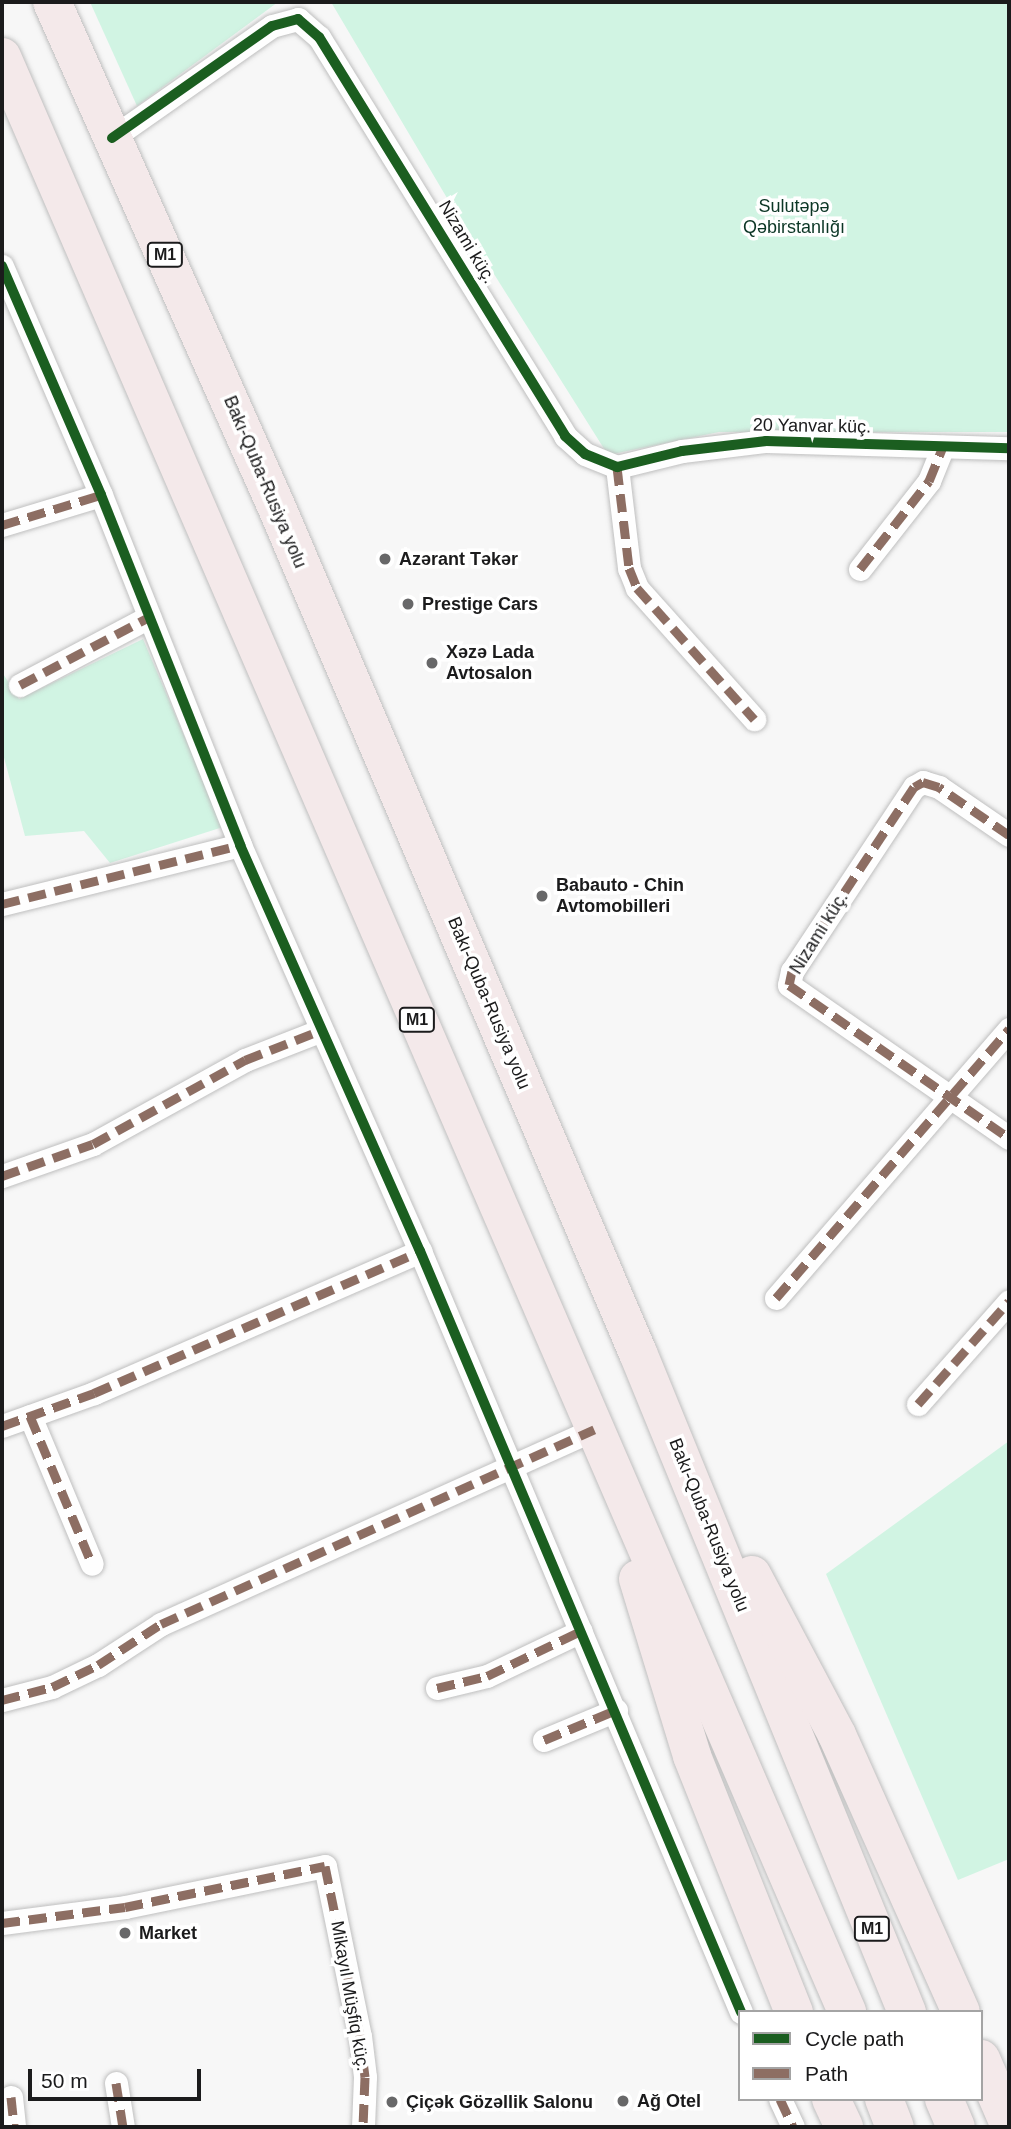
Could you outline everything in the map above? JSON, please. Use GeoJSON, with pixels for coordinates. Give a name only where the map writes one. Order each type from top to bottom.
{"type":"FeatureCollection","features":[{"type":"Feature","properties":{"kind":"highway","name":"Bakı-Quba-Rusiya yolu"},"geometry":{"type":"LineString","coordinates":[[52,2],[277,508],[660,1403],[906,2010]]}},
{"type":"Feature","properties":{"kind":"highway","name":"M1"},"geometry":{"type":"LineString","coordinates":[[2,57],[846,2010]]}},
{"type":"Feature","properties":{"kind":"highway"},"geometry":{"type":"LineString","coordinates":[[660,1403],[837,1735],[960,2010]]}},
{"type":"Feature","properties":{"kind":"highway"},"geometry":{"type":"LineString","coordinates":[[594,1429],[684,1733],[793,2010]]}},
{"type":"Feature","properties":{"kind":"highway"},"geometry":{"type":"LineString","coordinates":[[983,2064],[1009,2124]]}},
{"type":"Feature","properties":{"kind":"highway"},"geometry":{"type":"LineString","coordinates":[[832,2101],[844,2127]]}},
{"type":"Feature","properties":{"kind":"highway"},"geometry":{"type":"LineString","coordinates":[[885,2101],[895,2127]]}},
{"type":"Feature","properties":{"kind":"highway"},"geometry":{"type":"LineString","coordinates":[[945,2101],[956,2127]]}},
{"type":"Feature","properties":{"kind":"street","name":"Nizami küç."},"geometry":{"type":"LineString","coordinates":[[112,138],[272,26],[298,19],[319,37],[404,169],[572,445],[599,463],[617,467]]}},
{"type":"Feature","properties":{"kind":"street"},"geometry":{"type":"LineString","coordinates":[[3,274],[101,495],[240,845],[319,1031],[420,1251],[616,1710],[740,2010]]}},
{"type":"Feature","properties":{"kind":"street","name":"20 Yanvar küç."},"geometry":{"type":"LineString","coordinates":[[617,467],[693,449],[766,441],[1009,448]]}},
{"type":"Feature","properties":{"kind":"street"},"geometry":{"type":"LineString","coordinates":[[860,569],[929,481],[943,447]]}},
{"type":"Feature","properties":{"kind":"street"},"geometry":{"type":"LineString","coordinates":[[617,467],[629,568],[637,588],[754,719]]}},
{"type":"Feature","properties":{"kind":"street"},"geometry":{"type":"LineString","coordinates":[[2,525],[101,495]]}},
{"type":"Feature","properties":{"kind":"street"},"geometry":{"type":"LineString","coordinates":[[20,685],[149,617]]}},
{"type":"Feature","properties":{"kind":"street","name":"Nizami küç."},"geometry":{"type":"LineString","coordinates":[[1009,835],[939,787],[923,782],[914,787],[792,971],[789,985],[796,994],[1009,1138]]}},
{"type":"Feature","properties":{"kind":"street"},"geometry":{"type":"LineString","coordinates":[[2,904],[240,845]]}},
{"type":"Feature","properties":{"kind":"street"},"geometry":{"type":"LineString","coordinates":[[776,1298],[1009,1029]]}},
{"type":"Feature","properties":{"kind":"street"},"geometry":{"type":"LineString","coordinates":[[2,1176],[93,1144],[245,1060],[319,1031]]}},
{"type":"Feature","properties":{"kind":"street"},"geometry":{"type":"LineString","coordinates":[[2,1426],[94,1392],[420,1251]]}},
{"type":"Feature","properties":{"kind":"street"},"geometry":{"type":"LineString","coordinates":[[918,1404],[1009,1301]]}},
{"type":"Feature","properties":{"kind":"street"},"geometry":{"type":"LineString","coordinates":[[30,1416],[92,1564]]}},
{"type":"Feature","properties":{"kind":"street"},"geometry":{"type":"LineString","coordinates":[[2,1700],[52,1687],[98,1665],[161,1624],[594,1429]]}},
{"type":"Feature","properties":{"kind":"street"},"geometry":{"type":"LineString","coordinates":[[437,1688],[487,1676],[582,1631]]}},
{"type":"Feature","properties":{"kind":"street"},"geometry":{"type":"LineString","coordinates":[[544,1740],[616,1710]]}},
{"type":"Feature","properties":{"kind":"street","name":"Mikayıl Müşfiq küç."},"geometry":{"type":"LineString","coordinates":[[2,1923],[125,1907],[325,1866],[360,2036],[365,2077],[363,2127]]}},
{"type":"Feature","properties":{"kind":"street"},"geometry":{"type":"LineString","coordinates":[[116,2083],[123,2127]]}},
{"type":"Feature","properties":{"kind":"street"},"geometry":{"type":"LineString","coordinates":[[11,2097],[14,2127]]}},
{"type":"Feature","properties":{"kind":"street"},"geometry":{"type":"LineString","coordinates":[[781,2101],[793,2127]]}},
{"type":"Feature","properties":{"kind":"green space"},"geometry":{"type":"Polygon","coordinates":[[[90,2],[278,2],[137,106],[90,2]]]}},
{"type":"Feature","properties":{"kind":"green space","name":"Sulutəpə Qəbirstanlığı"},"geometry":{"type":"Polygon","coordinates":[[[331,2],[1009,2],[1009,432],[719,432],[608,455],[460,220],[331,2]]]}},
{"type":"Feature","properties":{"kind":"green space"},"geometry":{"type":"Polygon","coordinates":[[[143,639],[223,827],[110,863],[84,831],[25,836],[2,750],[2,672],[19,699],[143,639]]]}},
{"type":"Feature","properties":{"kind":"green space"},"geometry":{"type":"Polygon","coordinates":[[[1009,1441],[1009,1859],[958,1880],[826,1574],[1009,1441]]]}},
{"type":"Feature","properties":{"kind":"marked path"},"geometry":{"type":"LineString","coordinates":[[860,569],[929,481],[943,447]]}},
{"type":"Feature","properties":{"kind":"marked path"},"geometry":{"type":"LineString","coordinates":[[617,467],[629,568],[637,588],[754,719]]}},
{"type":"Feature","properties":{"kind":"marked path"},"geometry":{"type":"LineString","coordinates":[[2,525],[101,495]]}},
{"type":"Feature","properties":{"kind":"marked path"},"geometry":{"type":"LineString","coordinates":[[20,685],[149,617]]}},
{"type":"Feature","properties":{"kind":"marked path"},"geometry":{"type":"LineString","coordinates":[[1009,835],[939,787],[923,782],[914,787],[792,971],[789,985],[1009,1138]]}},
{"type":"Feature","properties":{"kind":"marked path"},"geometry":{"type":"LineString","coordinates":[[2,904],[240,845]]}},
{"type":"Feature","properties":{"kind":"marked path"},"geometry":{"type":"LineString","coordinates":[[776,1298],[1009,1029]]}},
{"type":"Feature","properties":{"kind":"marked path"},"geometry":{"type":"LineString","coordinates":[[2,1176],[93,1144],[245,1060],[319,1031]]}},
{"type":"Feature","properties":{"kind":"marked path"},"geometry":{"type":"LineString","coordinates":[[2,1426],[94,1393],[420,1251]]}},
{"type":"Feature","properties":{"kind":"marked path"},"geometry":{"type":"LineString","coordinates":[[918,1404],[1009,1301]]}},
{"type":"Feature","properties":{"kind":"marked path"},"geometry":{"type":"LineString","coordinates":[[30,1416],[92,1564]]}},
{"type":"Feature","properties":{"kind":"marked path"},"geometry":{"type":"LineString","coordinates":[[2,1700],[52,1687],[98,1665],[161,1624],[594,1429]]}},
{"type":"Feature","properties":{"kind":"marked path"},"geometry":{"type":"LineString","coordinates":[[437,1688],[487,1676],[581,1631]]}},
{"type":"Feature","properties":{"kind":"marked path"},"geometry":{"type":"LineString","coordinates":[[544,1740],[616,1710]]}},
{"type":"Feature","properties":{"kind":"marked path"},"geometry":{"type":"LineString","coordinates":[[2,1923],[125,1907],[325,1866],[360,2036],[365,2077],[363,2127]]}},
{"type":"Feature","properties":{"kind":"marked path"},"geometry":{"type":"LineString","coordinates":[[116,2083],[123,2127]]}},
{"type":"Feature","properties":{"kind":"marked path"},"geometry":{"type":"LineString","coordinates":[[11,2097],[14,2127]]}},
{"type":"Feature","properties":{"kind":"marked path"},"geometry":{"type":"LineString","coordinates":[[781,2101],[793,2127]]}},
{"type":"Feature","properties":{"kind":"cycle path"},"geometry":{"type":"LineString","coordinates":[[112,138],[272,26],[298,19],[319,37],[565,436],[585,454],[617,467],[682,451],[766,441],[1009,448]]}},
{"type":"Feature","properties":{"kind":"cycle path"},"geometry":{"type":"LineString","coordinates":[[2,266],[101,495],[240,845],[420,1251],[740,2010]]}},
{"type":"Feature","properties":{"kind":"place","name":"Azərant Təkər"},"geometry":{"type":"Point","coordinates":[385,559]}},
{"type":"Feature","properties":{"kind":"place","name":"Prestige Cars"},"geometry":{"type":"Point","coordinates":[408,604]}},
{"type":"Feature","properties":{"kind":"place","name":"Xəzə Lada Avtosalon"},"geometry":{"type":"Point","coordinates":[432,663]}},
{"type":"Feature","properties":{"kind":"place","name":"Babauto - Chin Avtomobilleri"},"geometry":{"type":"Point","coordinates":[542,896]}},
{"type":"Feature","properties":{"kind":"place","name":"Market"},"geometry":{"type":"Point","coordinates":[125,1933]}},
{"type":"Feature","properties":{"kind":"place","name":"Ağ Otel"},"geometry":{"type":"Point","coordinates":[623,2101]}},
{"type":"Feature","properties":{"kind":"place","name":"Çiçək Gözəllik Salonu"},"geometry":{"type":"Point","coordinates":[392,2102]}}]}
